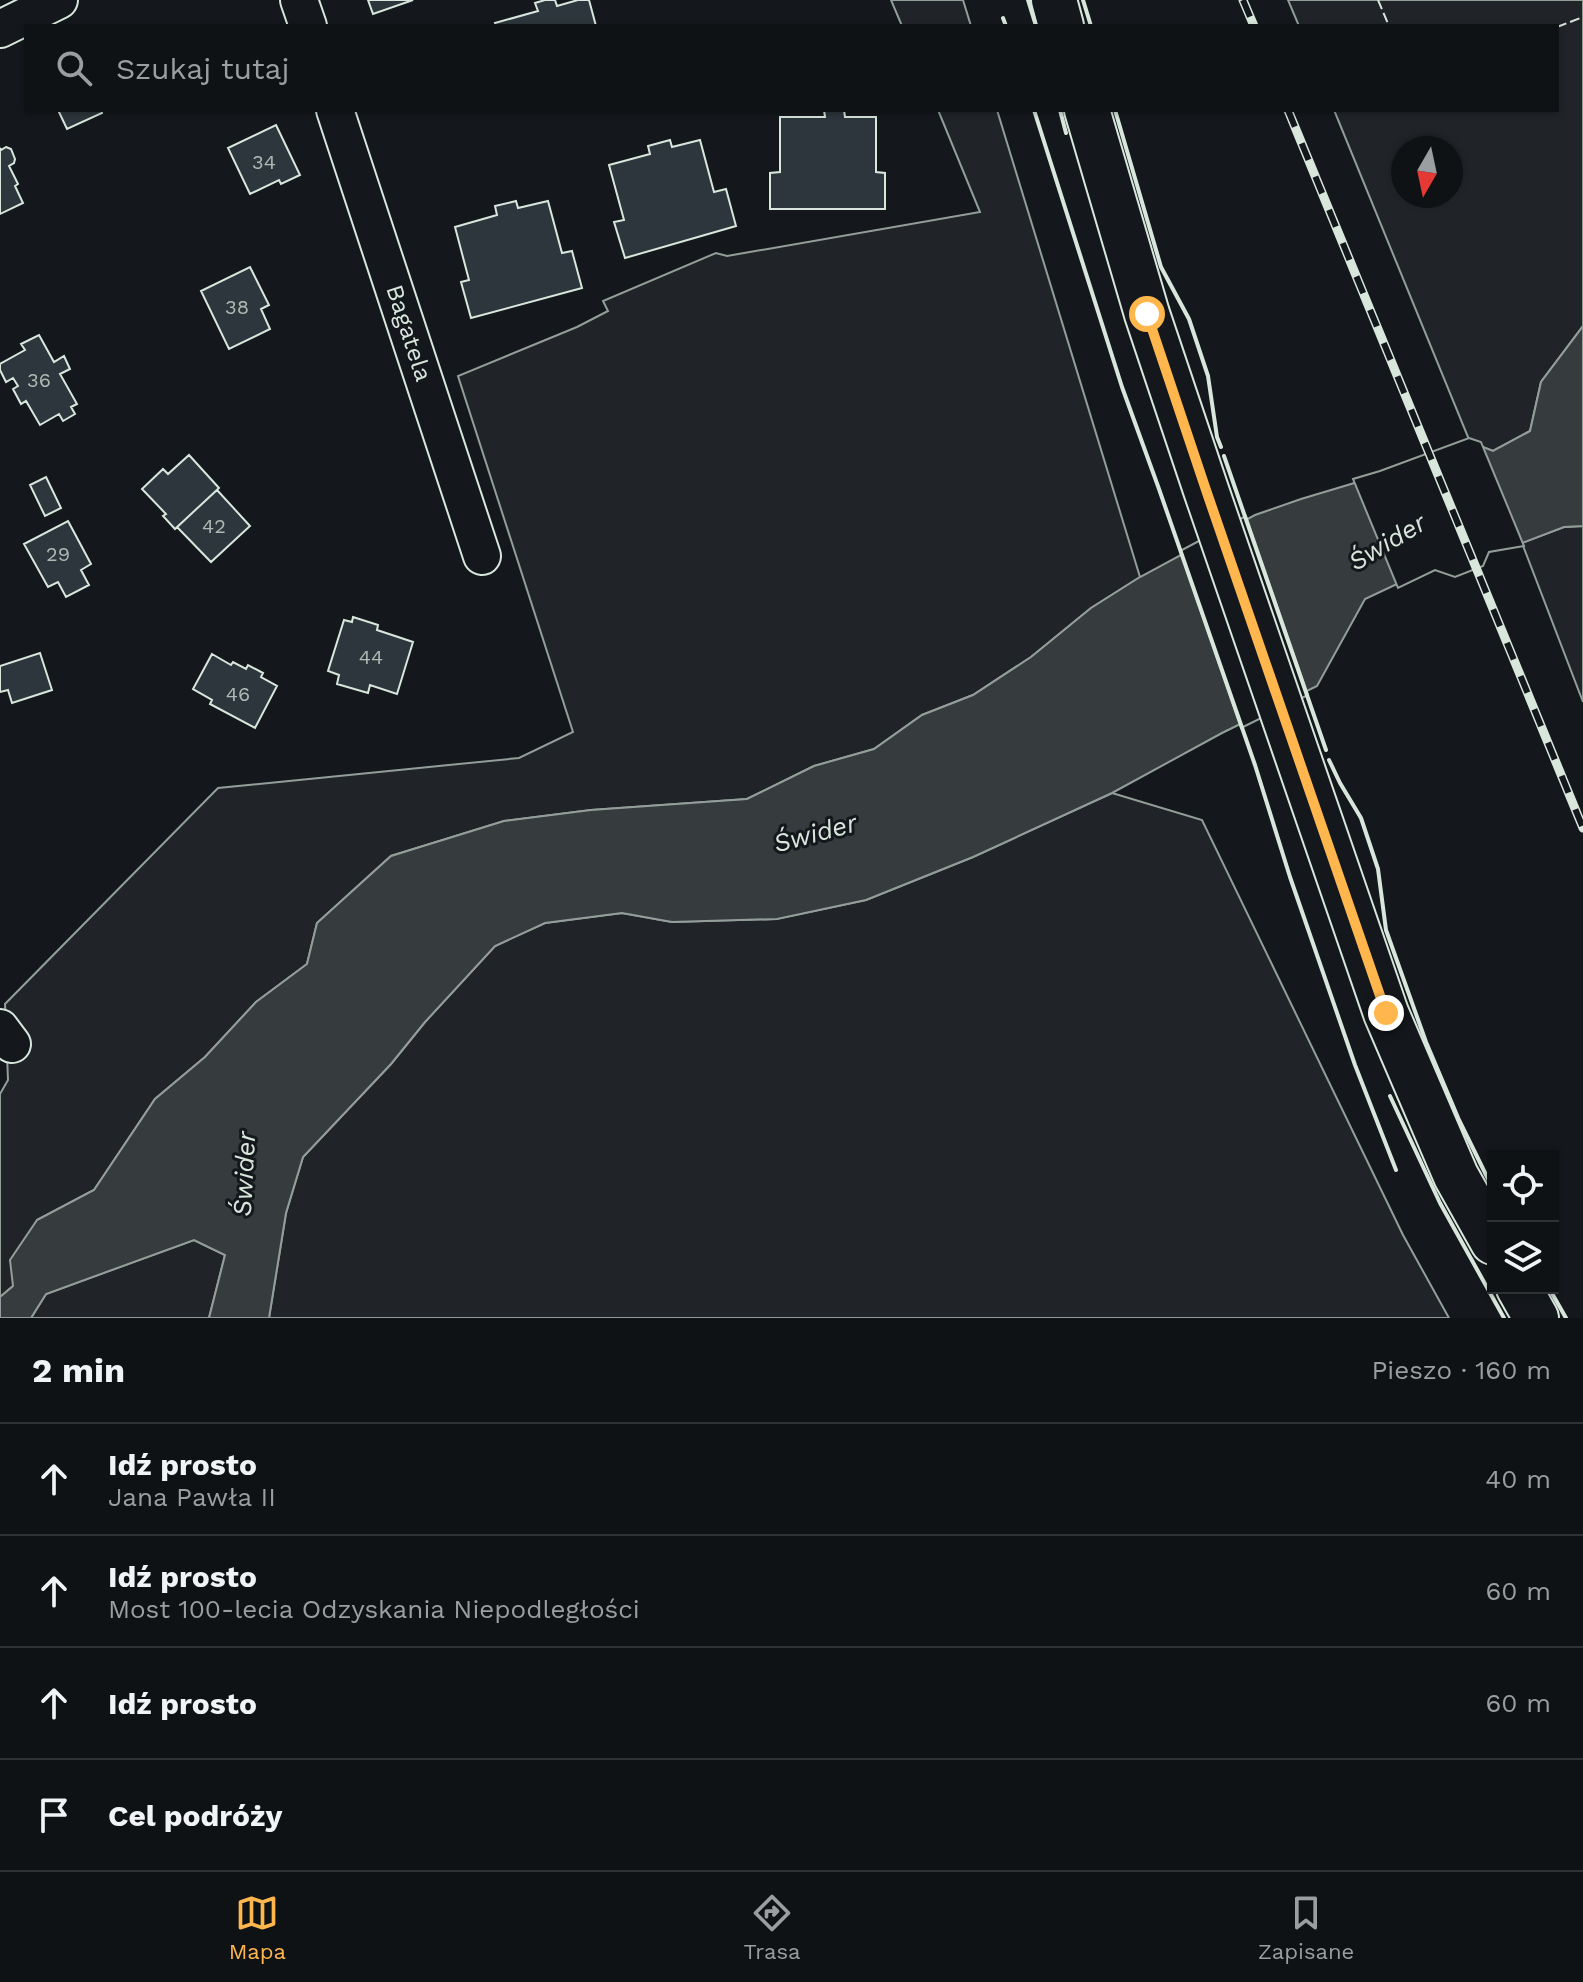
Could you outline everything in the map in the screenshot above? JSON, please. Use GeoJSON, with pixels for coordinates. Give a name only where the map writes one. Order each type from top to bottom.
{"type":"FeatureCollection","features":[{"type":"Feature","properties":{"kind":"main road"},"geometry":{"type":"LineString","coordinates":[[1054,0],[1060,24]]}},
{"type":"Feature","properties":{"kind":"main road"},"geometry":{"type":"LineString","coordinates":[[1088,112],[1147,314],[1386,1013],[1456,1176],[1487,1231]]}},
{"type":"Feature","properties":{"kind":"main road"},"geometry":{"type":"LineString","coordinates":[[1522,1294],[1536,1318]]}},
{"type":"Feature","properties":{"kind":"street"},"geometry":{"type":"LineString","coordinates":[[0,29],[59,0]]}},
{"type":"Feature","properties":{"kind":"street"},"geometry":{"type":"LineString","coordinates":[[299,0],[307,24]]}},
{"type":"Feature","properties":{"kind":"street","name":"Bagatela"},"geometry":{"type":"LineString","coordinates":[[336,112],[482,556]]}},
{"type":"Feature","properties":{"kind":"shaded area"},"geometry":{"type":"Polygon","coordinates":[[[891,0],[963,0],[970,24],[901,24],[891,0]]]}},
{"type":"Feature","properties":{"kind":"shaded area"},"geometry":{"type":"Polygon","coordinates":[[[1288,0],[1583,0],[1583,326],[1541,382],[1530,431],[1493,451],[1470,442],[1335,112],[1559,112],[1559,24],[1298,24],[1288,0]]]}},
{"type":"Feature","properties":{"kind":"shaded area"},"geometry":{"type":"Polygon","coordinates":[[[939,112],[998,112],[1140,577],[1091,608],[1031,657],[973,695],[922,715],[874,749],[814,766],[747,799],[591,810],[504,821],[391,856],[317,923],[307,964],[256,1002],[205,1057],[155,1099],[94,1190],[37,1220],[13,1286],[0,1297],[0,1094],[8,1080],[5,1004],[218,788],[519,758],[573,732],[458,376],[577,327],[608,311],[603,301],[716,253],[727,256],[980,212],[939,112]]]}},
{"type":"Feature","properties":{"kind":"shaded area"},"geometry":{"type":"Polygon","coordinates":[[[1583,526],[1583,702],[1522,543],[1564,527],[1583,526]]]}},
{"type":"Feature","properties":{"kind":"shaded area"},"geometry":{"type":"Polygon","coordinates":[[[1112,793],[1202,820],[1403,1235],[1449,1318],[269,1318],[286,1213],[303,1157],[391,1064],[495,946],[545,923],[622,913],[672,922],[776,919],[866,900],[973,857],[1112,793]]]}},
{"type":"Feature","properties":{"kind":"shaded area"},"geometry":{"type":"Polygon","coordinates":[[[194,1240],[225,1255],[209,1318],[31,1318],[46,1294],[194,1240]]]}},
{"type":"Feature","properties":{"kind":"water","name":"Świder"},"geometry":{"type":"Polygon","coordinates":[[[1583,326],[1583,526],[1564,527],[1522,543],[1435,566],[1365,599],[1317,686],[1112,793],[973,857],[866,900],[777,919],[672,922],[622,913],[545,923],[495,946],[391,1064],[303,1157],[286,1213],[269,1318],[209,1318],[225,1255],[194,1240],[46,1294],[31,1318],[0,1318],[0,1297],[13,1286],[10,1260],[37,1220],[94,1190],[155,1099],[205,1057],[256,1002],[307,964],[317,923],[391,856],[504,821],[591,810],[747,799],[814,766],[874,749],[922,715],[973,695],[1031,657],[1091,608],[1140,577],[1255,515],[1381,475],[1470,442],[1493,451],[1530,431],[1541,382],[1583,326]]]}},
{"type":"Feature","properties":{"kind":"pier"},"geometry":{"type":"Polygon","coordinates":[[[1469,438],[1481,442],[1524,546],[1489,552],[1483,566],[1455,577],[1435,570],[1398,588],[1353,479],[1469,438]]]}},
{"type":"Feature","properties":{"kind":"pier"},"geometry":{"type":"Polygon","coordinates":[[[1246,516],[1308,695],[1241,728],[1180,551],[1246,516]]]}},
{"type":"Feature","properties":{"kind":"building"},"geometry":{"type":"Polygon","coordinates":[[[368,0],[413,0],[373,14],[368,0]]]}},
{"type":"Feature","properties":{"kind":"building"},"geometry":{"type":"Polygon","coordinates":[[[555,0],[557,6],[589,0],[595,24],[495,24],[538,11],[535,3],[555,0]]]}},
{"type":"Feature","properties":{"kind":"building"},"geometry":{"type":"Polygon","coordinates":[[[59,112],[102,112],[102,113],[67,129],[59,112]]]}},
{"type":"Feature","properties":{"kind":"building"},"geometry":{"type":"Polygon","coordinates":[[[824,112],[844,112],[845,117],[876,117],[876,172],[885,173],[885,209],[770,209],[770,173],[780,172],[780,117],[825,117],[824,112]]]}},
{"type":"Feature","properties":{"kind":"building"},"geometry":{"type":"Polygon","coordinates":[[[276,125],[300,175],[281,184],[279,180],[250,194],[228,148],[276,125]]]}},
{"type":"Feature","properties":{"kind":"building"},"geometry":{"type":"Polygon","coordinates":[[[670,140],[672,147],[700,140],[714,192],[726,189],[736,226],[625,258],[614,222],[624,220],[609,165],[650,154],[648,146],[670,140]]]}},
{"type":"Feature","properties":{"kind":"building"},"geometry":{"type":"Polygon","coordinates":[[[0,148],[11,149],[15,159],[9,166],[23,203],[0,214],[0,148]]]}},
{"type":"Feature","properties":{"kind":"building"},"geometry":{"type":"Polygon","coordinates":[[[516,201],[518,208],[548,201],[562,253],[572,251],[582,288],[471,318],[461,282],[469,280],[455,227],[497,215],[495,206],[516,201]]]}},
{"type":"Feature","properties":{"kind":"building"},"geometry":{"type":"Polygon","coordinates":[[[250,267],[269,305],[261,309],[270,329],[229,349],[201,291],[250,267]]]}},
{"type":"Feature","properties":{"kind":"building"},"geometry":{"type":"Polygon","coordinates":[[[39,335],[54,362],[64,356],[70,369],[60,374],[77,404],[71,407],[75,414],[63,421],[59,414],[40,425],[26,401],[21,404],[13,389],[18,386],[13,378],[6,382],[0,370],[0,364],[25,350],[21,344],[39,335]]]}},
{"type":"Feature","properties":{"kind":"building"},"geometry":{"type":"Polygon","coordinates":[[[189,455],[219,488],[175,529],[163,516],[166,514],[142,489],[163,469],[168,474],[189,455]]]}},
{"type":"Feature","properties":{"kind":"building"},"geometry":{"type":"Polygon","coordinates":[[[46,477],[61,508],[45,516],[30,485],[46,477]]]}},
{"type":"Feature","properties":{"kind":"building"},"geometry":{"type":"Polygon","coordinates":[[[217,490],[250,526],[211,562],[177,527],[217,490]]]}},
{"type":"Feature","properties":{"kind":"building"},"geometry":{"type":"Polygon","coordinates":[[[68,521],[91,564],[81,570],[89,585],[66,597],[58,582],[48,587],[24,544],[68,521]]]}},
{"type":"Feature","properties":{"kind":"building"},"geometry":{"type":"Polygon","coordinates":[[[353,617],[378,625],[377,630],[413,642],[397,694],[370,685],[368,693],[337,684],[339,675],[328,671],[344,620],[352,622],[353,617]]]}},
{"type":"Feature","properties":{"kind":"building"},"geometry":{"type":"Polygon","coordinates":[[[40,653],[52,690],[12,703],[8,690],[0,692],[0,666],[40,653]]]}},
{"type":"Feature","properties":{"kind":"building"},"geometry":{"type":"Polygon","coordinates":[[[212,654],[231,665],[233,662],[246,669],[248,665],[277,686],[255,728],[210,704],[212,700],[193,689],[212,654]]]}},
{"type":"Feature","properties":{"kind":"railway"},"geometry":{"type":"LineString","coordinates":[[1243,0],[1253,24]]}},
{"type":"Feature","properties":{"kind":"railway"},"geometry":{"type":"LineString","coordinates":[[1289,112],[1583,828]]}},
{"type":"Feature","properties":{"kind":"fence"},"geometry":{"type":"LineString","coordinates":[[1378,0],[1388,24]]}},
{"type":"Feature","properties":{"kind":"fence"},"geometry":{"type":"LineString","coordinates":[[1559,26],[1583,17]]}},
{"type":"Feature","properties":{"kind":"wall"},"geometry":{"type":"LineString","coordinates":[[1028,0],[1035,24]]}},
{"type":"Feature","properties":{"kind":"wall"},"geometry":{"type":"LineString","coordinates":[[1083,0],[1090,24]]}},
{"type":"Feature","properties":{"kind":"wall"},"geometry":{"type":"LineString","coordinates":[[1003,18],[1005,24]]}},
{"type":"Feature","properties":{"kind":"wall"},"geometry":{"type":"LineString","coordinates":[[1035,112],[1122,387],[1255,765],[1355,1065],[1396,1170]]}},
{"type":"Feature","properties":{"kind":"wall"},"geometry":{"type":"LineString","coordinates":[[1061,112],[1066,133]]}},
{"type":"Feature","properties":{"kind":"wall"},"geometry":{"type":"LineString","coordinates":[[1116,112],[1161,267],[1189,319],[1208,376],[1221,447]]}},
{"type":"Feature","properties":{"kind":"wall"},"geometry":{"type":"LineString","coordinates":[[1224,456],[1326,750]]}},
{"type":"Feature","properties":{"kind":"wall"},"geometry":{"type":"LineString","coordinates":[[1329,760],[1361,818],[1378,869],[1386,930],[1426,1042],[1487,1177]]}},
{"type":"Feature","properties":{"kind":"wall"},"geometry":{"type":"LineString","coordinates":[[1390,1096],[1440,1203],[1504,1318]]}},
{"type":"Feature","properties":{"kind":"wall"},"geometry":{"type":"LineString","coordinates":[[1552,1294],[1566,1318]]}},
{"type":"Feature","properties":{"kind":"route"},"geometry":{"type":"LineString","coordinates":[[1147,314],[1386,1013]]}}]}
